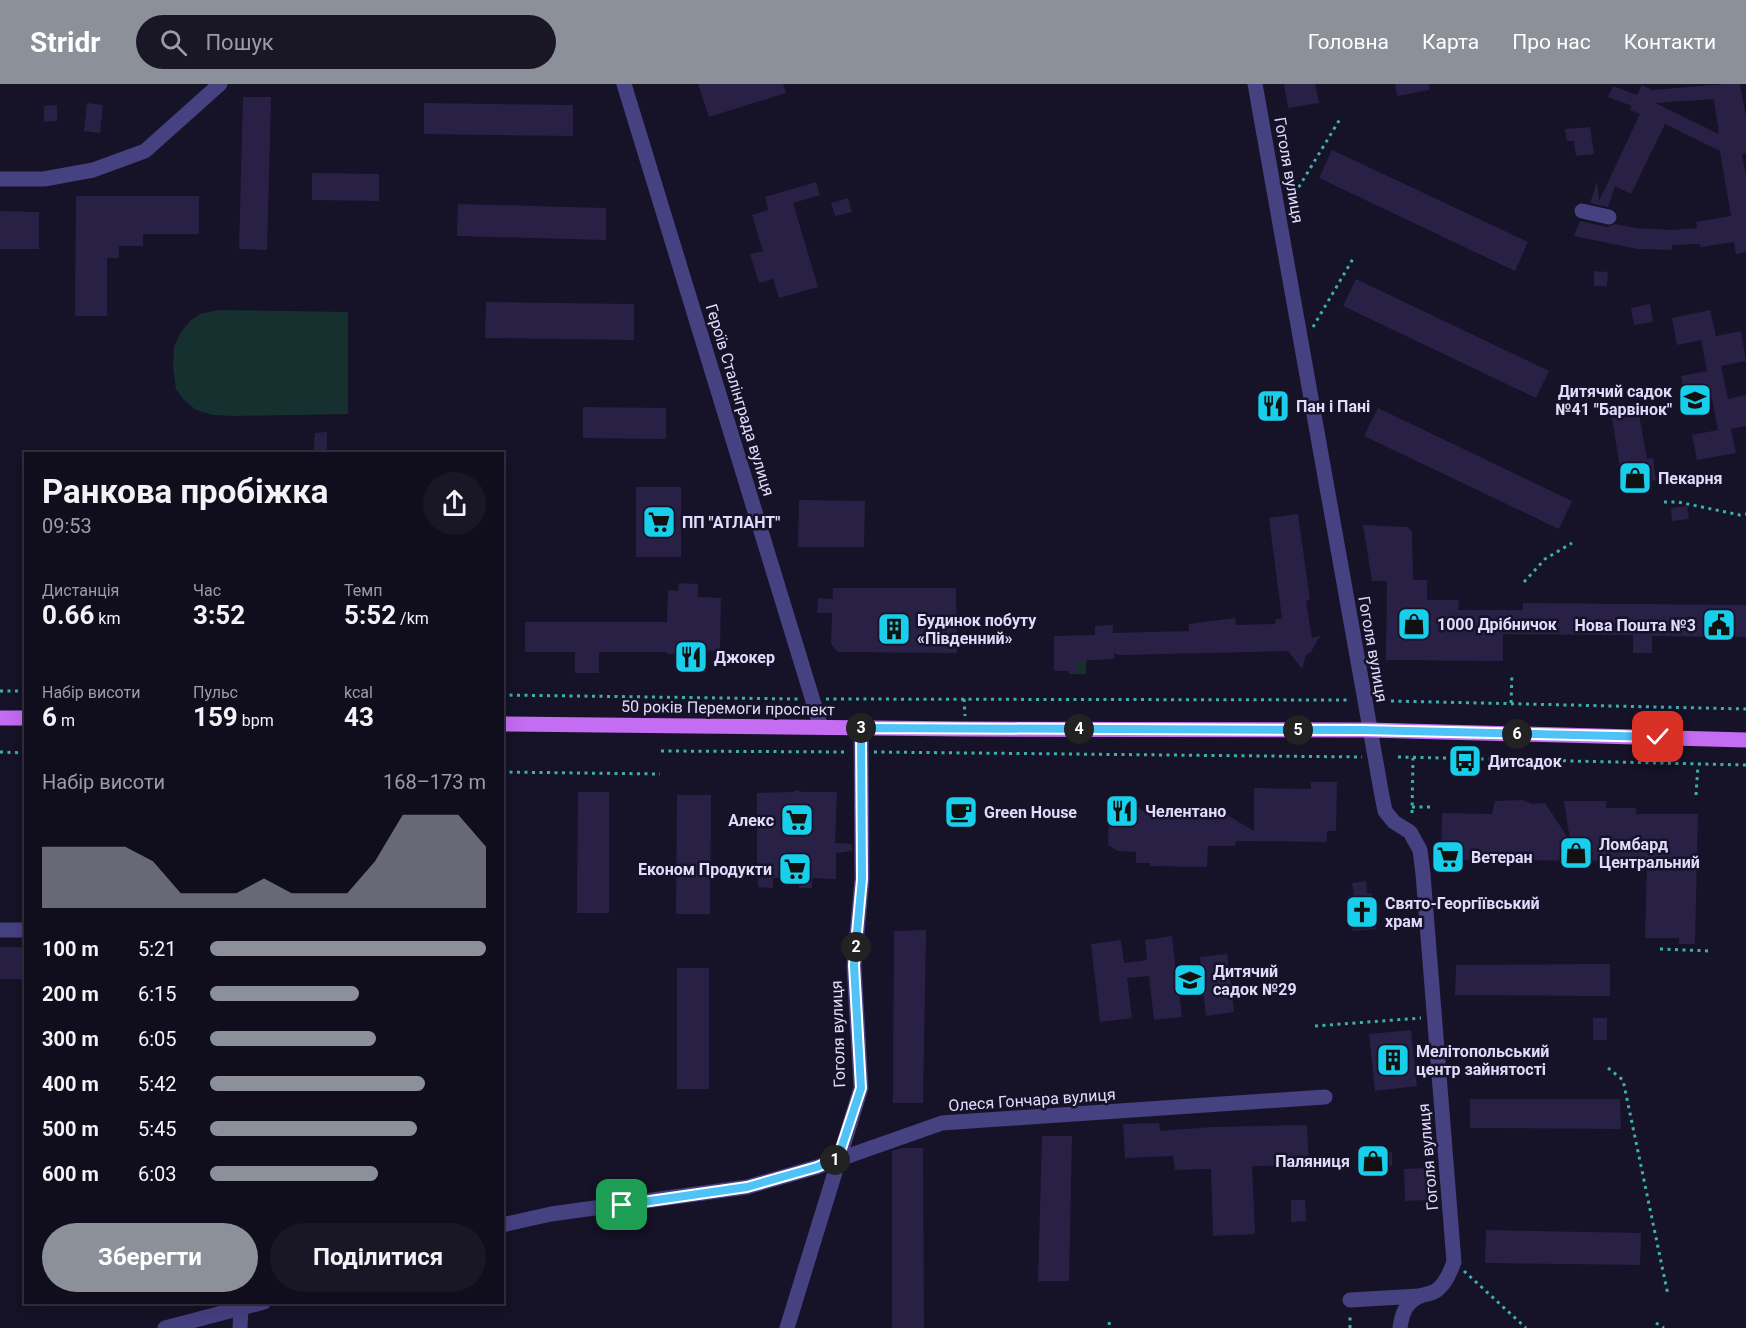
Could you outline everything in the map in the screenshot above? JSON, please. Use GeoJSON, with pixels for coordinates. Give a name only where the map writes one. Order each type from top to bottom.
{"type":"FeatureCollection","features":[{"type":"Feature","properties":{"kind":"main road"},"geometry":{"type":"LineString","coordinates":[[0,718],[24,718]]}},
{"type":"Feature","properties":{"kind":"main road","name":"50 років Перемоги проспект"},"geometry":{"type":"LineString","coordinates":[[504,723],[861,728],[1370,730],[1746,740]]}},
{"type":"Feature","properties":{"kind":"street"},"geometry":{"type":"LineString","coordinates":[[0,179],[44,179],[64,176],[93,170],[145,151],[220,84]]}},
{"type":"Feature","properties":{"kind":"street","name":"Героїв Сталінграда вулиця"},"geometry":{"type":"LineString","coordinates":[[624,84],[821,727]]}},
{"type":"Feature","properties":{"kind":"street","name":"Гоголя вулиця"},"geometry":{"type":"LineString","coordinates":[[1255,84],[1386,811],[1394,822],[1410,832],[1420,850],[1454,1262]]}},
{"type":"Feature","properties":{"kind":"street"},"geometry":{"type":"LineString","coordinates":[[1582,211],[1609,217]]}},
{"type":"Feature","properties":{"kind":"street","name":"Гоголя вулиця"},"geometry":{"type":"LineString","coordinates":[[787,1328],[861,1088],[854,965],[862,879],[861,728]]}},
{"type":"Feature","properties":{"kind":"street"},"geometry":{"type":"LineString","coordinates":[[0,930],[24,930]]}},
{"type":"Feature","properties":{"kind":"street","name":"Олеся Гончара вулиця"},"geometry":{"type":"LineString","coordinates":[[504,1225],[551,1214],[747,1187],[817,1167],[942,1123],[954,1121],[1111,1113],[1325,1097]]}},
{"type":"Feature","properties":{"kind":"street"},"geometry":{"type":"LineString","coordinates":[[1350,1300],[1419,1296],[1436,1291],[1448,1277],[1454,1262]]}},
{"type":"Feature","properties":{"kind":"street"},"geometry":{"type":"LineString","coordinates":[[1400,1328],[1401,1316],[1409,1302],[1419,1296]]}},
{"type":"Feature","properties":{"kind":"street"},"geometry":{"type":"LineString","coordinates":[[165,1328],[256,1304]]}},
{"type":"Feature","properties":{"kind":"street"},"geometry":{"type":"LineString","coordinates":[[240,1328],[241,1308]]}},
{"type":"Feature","properties":{"kind":"path"},"geometry":{"type":"LineString","coordinates":[[1279,220],[1340,119]]}},
{"type":"Feature","properties":{"kind":"path"},"geometry":{"type":"LineString","coordinates":[[1308,336],[1354,256]]}},
{"type":"Feature","properties":{"kind":"path"},"geometry":{"type":"LineString","coordinates":[[1664,502],[1678,502],[1740,515],[1746,514]]}},
{"type":"Feature","properties":{"kind":"path"},"geometry":{"type":"LineString","coordinates":[[1524,582],[1545,559],[1572,543]]}},
{"type":"Feature","properties":{"kind":"path"},"geometry":{"type":"LineString","coordinates":[[1511,704],[1512,673]]}},
{"type":"Feature","properties":{"kind":"path"},"geometry":{"type":"LineString","coordinates":[[0,691],[24,691]]}},
{"type":"Feature","properties":{"kind":"path"},"geometry":{"type":"LineString","coordinates":[[504,695],[813,699],[1358,700]]}},
{"type":"Feature","properties":{"kind":"path"},"geometry":{"type":"LineString","coordinates":[[1391,701],[1746,709]]}},
{"type":"Feature","properties":{"kind":"path"},"geometry":{"type":"LineString","coordinates":[[661,751],[1367,757]]}},
{"type":"Feature","properties":{"kind":"path"},"geometry":{"type":"LineString","coordinates":[[0,753],[24,753]]}},
{"type":"Feature","properties":{"kind":"path"},"geometry":{"type":"LineString","coordinates":[[1398,758],[1746,765]]}},
{"type":"Feature","properties":{"kind":"path"},"geometry":{"type":"LineString","coordinates":[[1412,813],[1413,758]]}},
{"type":"Feature","properties":{"kind":"path"},"geometry":{"type":"LineString","coordinates":[[1696,795],[1698,765]]}},
{"type":"Feature","properties":{"kind":"path"},"geometry":{"type":"LineString","coordinates":[[504,772],[660,774]]}},
{"type":"Feature","properties":{"kind":"path"},"geometry":{"type":"LineString","coordinates":[[1412,807],[1432,807]]}},
{"type":"Feature","properties":{"kind":"path"},"geometry":{"type":"LineString","coordinates":[[1660,950],[1711,951]]}},
{"type":"Feature","properties":{"kind":"path"},"geometry":{"type":"LineString","coordinates":[[1315,1026],[1435,1017]]}},
{"type":"Feature","properties":{"kind":"path"},"geometry":{"type":"LineString","coordinates":[[1608,1068],[1623,1080],[1668,1295]]}},
{"type":"Feature","properties":{"kind":"path"},"geometry":{"type":"LineString","coordinates":[[1454,1262],[1526,1328]]}},
{"type":"Feature","properties":{"kind":"path"},"geometry":{"type":"LineString","coordinates":[[1109,1322],[1110,1328]]}},
{"type":"Feature","properties":{"kind":"path"},"geometry":{"type":"LineString","coordinates":[[1656,1323],[1664,1328]]}},
{"type":"Feature","properties":{"kind":"green space"},"geometry":{"type":"Polygon","coordinates":[[[218,310],[348,312],[348,414],[234,416],[213,415],[196,410],[183,399],[176,389],[173,367],[174,347],[181,332],[190,321],[200,314],[218,310]]]}},
{"type":"Feature","properties":{"kind":"green space"},"geometry":{"type":"Polygon","coordinates":[[[1077,659],[1086,659],[1086,674],[1069,674],[1069,671],[1077,671],[1077,659]]]}},
{"type":"Feature","properties":{"kind":"building"},"geometry":{"type":"Polygon","coordinates":[[[698,84],[783,84],[786,93],[709,117],[698,84]]]}},
{"type":"Feature","properties":{"kind":"building"},"geometry":{"type":"Polygon","coordinates":[[[1284,84],[1315,84],[1319,103],[1288,108],[1284,84]]]}},
{"type":"Feature","properties":{"kind":"building"},"geometry":{"type":"Polygon","coordinates":[[[1395,84],[1429,84],[1429,90],[1397,96],[1395,84]]]}},
{"type":"Feature","properties":{"kind":"building"},"geometry":{"type":"Polygon","coordinates":[[[1740,84],[1746,116],[1746,153],[1742,154],[1746,176],[1746,252],[1736,254],[1734,242],[1700,247],[1700,244],[1672,245],[1672,250],[1637,249],[1574,236],[1580,221],[1607,227],[1615,224],[1670,230],[1697,228],[1696,222],[1731,216],[1720,151],[1665,124],[1631,194],[1615,186],[1608,207],[1590,203],[1597,182],[1599,201],[1640,114],[1630,110],[1632,106],[1608,97],[1613,86],[1637,95],[1642,85],[1652,90],[1740,84]],[[1714,99],[1655,103],[1719,134],[1714,99]]]}},
{"type":"Feature","properties":{"kind":"building"},"geometry":{"type":"Polygon","coordinates":[[[243,97],[271,97],[267,250],[239,249],[243,97]]]}},
{"type":"Feature","properties":{"kind":"building"},"geometry":{"type":"Polygon","coordinates":[[[87,103],[103,105],[100,133],[84,131],[87,103]]]}},
{"type":"Feature","properties":{"kind":"building"},"geometry":{"type":"Polygon","coordinates":[[[424,103],[573,105],[573,136],[424,134],[424,103]]]}},
{"type":"Feature","properties":{"kind":"building"},"geometry":{"type":"Polygon","coordinates":[[[57,105],[57,121],[44,122],[44,106],[57,105]]]}},
{"type":"Feature","properties":{"kind":"building"},"geometry":{"type":"Polygon","coordinates":[[[1590,127],[1594,154],[1576,156],[1574,141],[1567,141],[1565,129],[1590,127]]]}},
{"type":"Feature","properties":{"kind":"building"},"geometry":{"type":"Polygon","coordinates":[[[1332,150],[1528,242],[1515,271],[1319,178],[1332,150]]]}},
{"type":"Feature","properties":{"kind":"building"},"geometry":{"type":"Polygon","coordinates":[[[312,173],[379,174],[379,201],[312,200],[312,173]]]}},
{"type":"Feature","properties":{"kind":"building"},"geometry":{"type":"Polygon","coordinates":[[[816,182],[820,195],[793,203],[818,287],[779,298],[773,279],[759,283],[750,254],[763,251],[752,215],[768,210],[765,197],[816,182]]]}},
{"type":"Feature","properties":{"kind":"building"},"geometry":{"type":"Polygon","coordinates":[[[76,196],[199,196],[199,234],[143,234],[143,246],[119,246],[119,258],[107,258],[107,316],[75,316],[76,196]]]}},
{"type":"Feature","properties":{"kind":"building"},"geometry":{"type":"Polygon","coordinates":[[[848,198],[852,212],[835,216],[831,203],[848,198]]]}},
{"type":"Feature","properties":{"kind":"building"},"geometry":{"type":"Polygon","coordinates":[[[458,204],[606,208],[606,240],[457,236],[458,204]]]}},
{"type":"Feature","properties":{"kind":"building"},"geometry":{"type":"Polygon","coordinates":[[[0,211],[39,212],[39,249],[0,249],[0,211]]]}},
{"type":"Feature","properties":{"kind":"building"},"geometry":{"type":"Polygon","coordinates":[[[1594,271],[1608,272],[1607,286],[1594,286],[1594,271]]]}},
{"type":"Feature","properties":{"kind":"building"},"geometry":{"type":"Polygon","coordinates":[[[1356,279],[1549,371],[1536,398],[1343,306],[1356,279]]]}},
{"type":"Feature","properties":{"kind":"building"},"geometry":{"type":"Polygon","coordinates":[[[486,302],[634,304],[634,340],[485,338],[486,302]]]}},
{"type":"Feature","properties":{"kind":"building"},"geometry":{"type":"Polygon","coordinates":[[[1650,304],[1653,322],[1634,325],[1631,308],[1650,304]]]}},
{"type":"Feature","properties":{"kind":"building"},"geometry":{"type":"Polygon","coordinates":[[[1710,310],[1716,336],[1741,331],[1746,361],[1721,366],[1728,399],[1746,395],[1746,426],[1731,429],[1736,453],[1697,460],[1692,435],[1718,430],[1712,399],[1687,404],[1681,376],[1707,371],[1701,340],[1677,345],[1672,318],[1710,310]]]}},
{"type":"Feature","properties":{"kind":"building"},"geometry":{"type":"Polygon","coordinates":[[[583,407],[666,408],[666,439],[583,438],[583,407]]]}},
{"type":"Feature","properties":{"kind":"building"},"geometry":{"type":"Polygon","coordinates":[[[1378,408],[1572,501],[1559,529],[1364,436],[1378,408]]]}},
{"type":"Feature","properties":{"kind":"building"},"geometry":{"type":"Polygon","coordinates":[[[1639,414],[1647,459],[1653,458],[1656,480],[1647,481],[1648,490],[1624,493],[1612,418],[1639,414]]]}},
{"type":"Feature","properties":{"kind":"building"},"geometry":{"type":"Polygon","coordinates":[[[327,432],[327,452],[313,452],[315,433],[327,432]]]}},
{"type":"Feature","properties":{"kind":"building","name":"ПП \"АТЛАНТ\""},"geometry":{"type":"Polygon","coordinates":[[[636,487],[681,487],[681,557],[636,557],[636,487]]]}},
{"type":"Feature","properties":{"kind":"building"},"geometry":{"type":"Polygon","coordinates":[[[799,500],[865,501],[864,547],[798,547],[799,500]]]}},
{"type":"Feature","properties":{"kind":"building"},"geometry":{"type":"Polygon","coordinates":[[[1687,506],[1689,519],[1672,521],[1671,508],[1687,506]]]}},
{"type":"Feature","properties":{"kind":"building"},"geometry":{"type":"Polygon","coordinates":[[[1298,514],[1310,600],[1306,601],[1312,638],[1320,636],[1311,652],[1306,655],[1302,669],[1288,651],[1119,655],[1114,653],[1114,659],[1077,661],[1077,671],[1054,671],[1054,636],[1095,635],[1095,626],[1113,625],[1113,633],[1189,631],[1189,624],[1235,618],[1236,625],[1275,624],[1276,619],[1282,619],[1269,518],[1298,514]]]}},
{"type":"Feature","properties":{"kind":"building"},"geometry":{"type":"Polygon","coordinates":[[[1363,525],[1408,527],[1412,532],[1413,580],[1427,580],[1427,600],[1459,600],[1458,610],[1523,610],[1523,603],[1746,605],[1746,637],[1652,636],[1652,653],[1633,653],[1633,635],[1503,634],[1503,661],[1386,660],[1387,581],[1372,581],[1363,525]]]}},
{"type":"Feature","properties":{"kind":"building"},"geometry":{"type":"Polygon","coordinates":[[[679,583],[698,584],[698,597],[721,598],[720,651],[688,650],[688,654],[599,652],[599,673],[575,673],[575,652],[525,652],[525,622],[667,622],[668,590],[678,591],[679,583]]]}},
{"type":"Feature","properties":{"kind":"building","name":"Будинок побуту «Південний»"},"geometry":{"type":"Polygon","coordinates":[[[833,588],[956,588],[957,653],[838,652],[831,644],[832,613],[817,613],[818,598],[833,599],[833,588]]]}},
{"type":"Feature","properties":{"kind":"building"},"geometry":{"type":"Polygon","coordinates":[[[1311,782],[1337,782],[1336,831],[1327,831],[1327,842],[1236,841],[1235,846],[1208,846],[1207,867],[1150,866],[1150,863],[1136,863],[1136,852],[1118,851],[1108,845],[1109,816],[1105,813],[1110,806],[1137,807],[1151,816],[1227,815],[1254,831],[1254,788],[1311,789],[1311,782]]]}},
{"type":"Feature","properties":{"kind":"building","name":"Алекс"},"geometry":{"type":"Polygon","coordinates":[[[797,790],[837,792],[835,843],[852,844],[852,851],[836,853],[836,879],[812,878],[812,888],[799,888],[799,878],[773,878],[773,888],[758,887],[757,793],[797,790]]]}},
{"type":"Feature","properties":{"kind":"building"},"geometry":{"type":"Polygon","coordinates":[[[578,792],[609,792],[609,913],[577,913],[578,792]]]}},
{"type":"Feature","properties":{"kind":"building"},"geometry":{"type":"Polygon","coordinates":[[[677,795],[711,795],[710,914],[676,914],[677,795]]]}},
{"type":"Feature","properties":{"kind":"building"},"geometry":{"type":"Polygon","coordinates":[[[1522,800],[1532,804],[1545,803],[1570,841],[1564,801],[1606,801],[1606,808],[1636,808],[1636,814],[1698,814],[1695,944],[1679,944],[1679,938],[1645,938],[1647,861],[1461,860],[1461,867],[1441,866],[1442,813],[1492,814],[1495,801],[1522,800]]]}},
{"type":"Feature","properties":{"kind":"building","name":"Свято-Георгіївський храм"},"geometry":{"type":"Polygon","coordinates":[[[1366,881],[1367,894],[1372,893],[1376,929],[1352,931],[1348,896],[1354,895],[1352,883],[1366,881]]]}},
{"type":"Feature","properties":{"kind":"building"},"geometry":{"type":"Polygon","coordinates":[[[926,930],[923,1103],[893,1103],[894,931],[926,930]]]}},
{"type":"Feature","properties":{"kind":"building","name":"Дитячий садок №29"},"geometry":{"type":"Polygon","coordinates":[[[1172,936],[1176,972],[1201,969],[1200,957],[1227,954],[1234,1012],[1206,1016],[1202,982],[1178,984],[1182,1017],[1154,1020],[1149,976],[1127,978],[1132,1018],[1100,1022],[1091,944],[1121,940],[1124,963],[1147,960],[1145,940],[1172,936]]]}},
{"type":"Feature","properties":{"kind":"building"},"geometry":{"type":"Polygon","coordinates":[[[0,947],[24,947],[24,979],[0,979],[0,947]]]}},
{"type":"Feature","properties":{"kind":"building"},"geometry":{"type":"Polygon","coordinates":[[[1610,964],[1610,996],[1455,995],[1456,965],[1610,964]]]}},
{"type":"Feature","properties":{"kind":"building"},"geometry":{"type":"Polygon","coordinates":[[[677,968],[709,968],[709,1089],[677,1089],[677,968]]]}},
{"type":"Feature","properties":{"kind":"building"},"geometry":{"type":"Polygon","coordinates":[[[1593,1018],[1607,1018],[1607,1040],[1593,1040],[1593,1018]]]}},
{"type":"Feature","properties":{"kind":"building","name":"Мелітопольський центр зайнятості"},"geometry":{"type":"Polygon","coordinates":[[[1411,1030],[1417,1086],[1375,1091],[1369,1034],[1411,1030]]]}},
{"type":"Feature","properties":{"kind":"building"},"geometry":{"type":"Polygon","coordinates":[[[1470,1099],[1620,1099],[1621,1129],[1470,1128],[1470,1099]]]}},
{"type":"Feature","properties":{"kind":"building"},"geometry":{"type":"Polygon","coordinates":[[[1159,1123],[1160,1131],[1212,1127],[1307,1125],[1309,1165],[1252,1166],[1255,1234],[1213,1236],[1211,1169],[1175,1170],[1173,1156],[1125,1158],[1123,1124],[1159,1123]]]}},
{"type":"Feature","properties":{"kind":"building"},"geometry":{"type":"Polygon","coordinates":[[[1042,1136],[1072,1136],[1069,1281],[1038,1281],[1042,1136]]]}},
{"type":"Feature","properties":{"kind":"building"},"geometry":{"type":"Polygon","coordinates":[[[902,1148],[923,1148],[924,1328],[892,1328],[892,1151],[902,1148]]]}},
{"type":"Feature","properties":{"kind":"building"},"geometry":{"type":"Polygon","coordinates":[[[1392,1152],[1392,1166],[1365,1167],[1364,1154],[1392,1152]]]}},
{"type":"Feature","properties":{"kind":"building"},"geometry":{"type":"Polygon","coordinates":[[[1428,1168],[1429,1200],[1405,1201],[1404,1169],[1428,1168]]]}},
{"type":"Feature","properties":{"kind":"building"},"geometry":{"type":"Polygon","coordinates":[[[1291,1200],[1305,1200],[1306,1221],[1291,1222],[1291,1200]]]}},
{"type":"Feature","properties":{"kind":"building"},"geometry":{"type":"Polygon","coordinates":[[[1486,1230],[1641,1233],[1640,1265],[1485,1263],[1486,1230]]]}},
{"type":"Feature","properties":{"kind":"place","name":"Дитячий садок №41 \"Барвінок\""},"geometry":{"type":"Point","coordinates":[1695,400]}},
{"type":"Feature","properties":{"kind":"place","name":"Пан і Пані"},"geometry":{"type":"Point","coordinates":[1273,406]}},
{"type":"Feature","properties":{"kind":"place","name":"Пекарня"},"geometry":{"type":"Point","coordinates":[1635,478]}},
{"type":"Feature","properties":{"kind":"place","name":"ПП \"АТЛАНТ\""},"geometry":{"type":"Point","coordinates":[659,522]}},
{"type":"Feature","properties":{"kind":"place","name":"1000 Дрібничок"},"geometry":{"type":"Point","coordinates":[1414,624]}},
{"type":"Feature","properties":{"kind":"place","name":"Нова Пошта №3"},"geometry":{"type":"Point","coordinates":[1719,625]}},
{"type":"Feature","properties":{"kind":"place","name":"Будинок побуту «Південний»"},"geometry":{"type":"Point","coordinates":[894,629]}},
{"type":"Feature","properties":{"kind":"place","name":"Джокер"},"geometry":{"type":"Point","coordinates":[691,657]}},
{"type":"Feature","properties":{"kind":"place","name":"Дитсадок"},"geometry":{"type":"Point","coordinates":[1465,761]}},
{"type":"Feature","properties":{"kind":"place","name":"Челентано"},"geometry":{"type":"Point","coordinates":[1122,811]}},
{"type":"Feature","properties":{"kind":"place","name":"Green House"},"geometry":{"type":"Point","coordinates":[961,812]}},
{"type":"Feature","properties":{"kind":"place","name":"Алекс"},"geometry":{"type":"Point","coordinates":[797,820]}},
{"type":"Feature","properties":{"kind":"place","name":"Ломбард Центральний"},"geometry":{"type":"Point","coordinates":[1576,853]}},
{"type":"Feature","properties":{"kind":"place","name":"Ветеран"},"geometry":{"type":"Point","coordinates":[1448,857]}},
{"type":"Feature","properties":{"kind":"place","name":"Економ Продукти"},"geometry":{"type":"Point","coordinates":[795,869]}},
{"type":"Feature","properties":{"kind":"place","name":"Свято-Георгіївський храм"},"geometry":{"type":"Point","coordinates":[1362,912]}},
{"type":"Feature","properties":{"kind":"place","name":"Дитячий садок №29"},"geometry":{"type":"Point","coordinates":[1190,980]}},
{"type":"Feature","properties":{"kind":"place","name":"Мелітопольський центр зайнятості"},"geometry":{"type":"Point","coordinates":[1393,1060]}},
{"type":"Feature","properties":{"kind":"place","name":"Паляниця"},"geometry":{"type":"Point","coordinates":[1373,1161]}},
{"type":"Feature","properties":{"kind":"route"},"geometry":{"type":"LineString","coordinates":[[622,1205],[747,1187],[817,1167],[838,1158],[861,1088],[854,965],[862,879],[861,728],[1363,730],[1658,737]]}}]}
